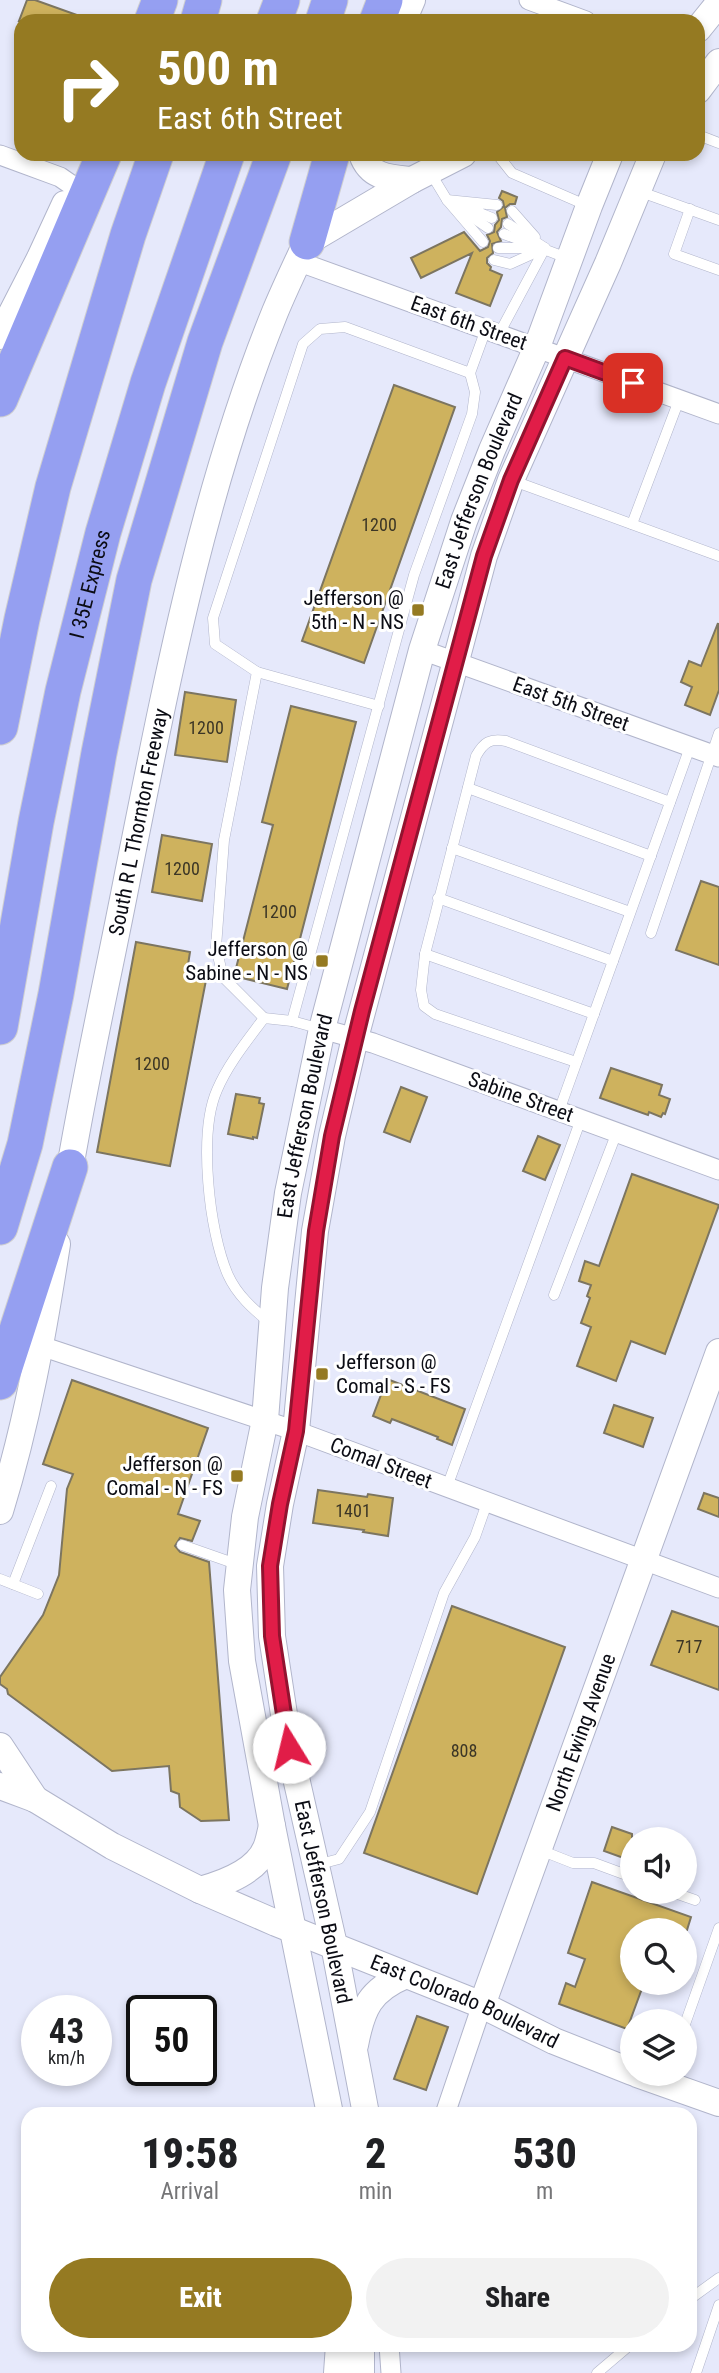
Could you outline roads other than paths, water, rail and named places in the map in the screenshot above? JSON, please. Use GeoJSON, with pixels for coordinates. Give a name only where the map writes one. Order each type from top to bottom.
{"type":"FeatureCollection","features":[{"type":"Feature","properties":{"kind":"highway"},"geometry":{"type":"LineString","coordinates":[[0,399],[101,161]]}},
{"type":"Feature","properties":{"kind":"highway"},"geometry":{"type":"LineString","coordinates":[[0,727],[53,487],[128,235],[154,161]]}},
{"type":"Feature","properties":{"kind":"highway","name":"I 35E Express"},"geometry":{"type":"LineString","coordinates":[[0,1027],[63,691],[103,533],[148,383],[225,161]]}},
{"type":"Feature","properties":{"kind":"highway"},"geometry":{"type":"LineString","coordinates":[[0,1227],[25,1144],[45,1049],[99,753],[134,580],[205,342],[271,161]]}},
{"type":"Feature","properties":{"kind":"highway"},"geometry":{"type":"LineString","coordinates":[[302,251],[330,161]]}},
{"type":"Feature","properties":{"kind":"highway"},"geometry":{"type":"LineString","coordinates":[[0,1382],[70,1167]]}},
{"type":"Feature","properties":{"kind":"main road"},"geometry":{"type":"LineString","coordinates":[[705,21],[719,4]]}},
{"type":"Feature","properties":{"kind":"main road"},"geometry":{"type":"LineString","coordinates":[[0,335],[40,258],[82,161]]}},
{"type":"Feature","properties":{"kind":"main road","name":"South R L Thornton Freeway"},"geometry":{"type":"LineString","coordinates":[[0,1511],[19,1448],[41,1346],[70,1167],[142,806],[177,639],[204,531],[247,389],[275,313],[344,161]]}},
{"type":"Feature","properties":{"kind":"main road"},"geometry":{"type":"LineString","coordinates":[[366,161],[372,172],[383,177],[421,176]]}},
{"type":"Feature","properties":{"kind":"main road"},"geometry":{"type":"LineString","coordinates":[[302,251],[450,161]]}},
{"type":"Feature","properties":{"kind":"main road","name":"East Jefferson Boulevard"},"geometry":{"type":"LineString","coordinates":[[329,2107],[242,1661],[237,1590],[245,1517],[265,1420],[272,1326],[288,1194],[322,1029],[422,650],[464,521],[537,347],[607,161]]}},
{"type":"Feature","properties":{"kind":"main road","name":"East Jefferson Boulevard"},"geometry":{"type":"LineString","coordinates":[[365,2107],[334,1945],[289,1747],[272,1636],[270,1566],[296,1431],[316,1231],[332,1136],[355,1038],[484,556],[511,480],[608,263],[637,191],[643,161]]}},
{"type":"Feature","properties":{"kind":"main road","name":"North Ewing Avenue"},"geometry":{"type":"LineString","coordinates":[[482,2005],[719,1352]]}},
{"type":"Feature","properties":{"kind":"main road","name":"East Colorado Boulevard"},"geometry":{"type":"LineString","coordinates":[[0,1746],[35,1799]]}},
{"type":"Feature","properties":{"kind":"main road","name":"East Colorado Boulevard"},"geometry":{"type":"LineString","coordinates":[[0,1786],[35,1799],[112,1846],[200,1890],[482,2005],[554,2041],[620,2067]]}},
{"type":"Feature","properties":{"kind":"main road"},"geometry":{"type":"LineString","coordinates":[[200,1890],[219,1885],[255,1863],[265,1851],[272,1826]]}},
{"type":"Feature","properties":{"kind":"main road"},"geometry":{"type":"LineString","coordinates":[[354,2050],[360,2022],[371,1999],[386,1983],[406,1975]]}},
{"type":"Feature","properties":{"kind":"main road"},"geometry":{"type":"LineString","coordinates":[[681,2086],[719,2103]]}},
{"type":"Feature","properties":{"kind":"main road"},"geometry":{"type":"LineString","coordinates":[[337,2373],[338,2352]]}},
{"type":"Feature","properties":{"kind":"main road"},"geometry":{"type":"LineString","coordinates":[[360,2373],[361,2352]]}},
{"type":"Feature","properties":{"kind":"street"},"geometry":{"type":"LineString","coordinates":[[529,0],[567,14]]}},
{"type":"Feature","properties":{"kind":"street"},"geometry":{"type":"LineString","coordinates":[[16,161],[60,177],[73,186]]}},
{"type":"Feature","properties":{"kind":"street","name":"East 6th Street"},"geometry":{"type":"LineString","coordinates":[[302,251],[493,331],[719,414]]}},
{"type":"Feature","properties":{"kind":"street","name":"East 5th Street"},"geometry":{"type":"LineString","coordinates":[[422,650],[715,755]]}},
{"type":"Feature","properties":{"kind":"street","name":"Sabine Street"},"geometry":{"type":"LineString","coordinates":[[322,1029],[355,1038],[719,1170]]}},
{"type":"Feature","properties":{"kind":"street","name":"Comal Street"},"geometry":{"type":"LineString","coordinates":[[41,1346],[296,1431],[719,1588]]}},
{"type":"Feature","properties":{"kind":"street","name":"North Ewing Avenue"},"geometry":{"type":"LineString","coordinates":[[447,2107],[482,2005]]}},
{"type":"Feature","properties":{"kind":"street"},"geometry":{"type":"LineString","coordinates":[[389,2352],[391,2373]]}},
{"type":"Feature","properties":{"kind":"lane"},"geometry":{"type":"LineString","coordinates":[[503,161],[512,173],[589,206]]}},
{"type":"Feature","properties":{"kind":"lane"},"geometry":{"type":"LineString","coordinates":[[421,176],[447,200],[482,242]]}},
{"type":"Feature","properties":{"kind":"lane"},"geometry":{"type":"LineString","coordinates":[[637,191],[719,220]]}},
{"type":"Feature","properties":{"kind":"lane"},"geometry":{"type":"LineString","coordinates":[[447,200],[496,205]]}},
{"type":"Feature","properties":{"kind":"lane"},"geometry":{"type":"LineString","coordinates":[[447,200],[490,223]]}},
{"type":"Feature","properties":{"kind":"lane"},"geometry":{"type":"LineString","coordinates":[[690,209],[674,254],[719,270]]}},
{"type":"Feature","properties":{"kind":"lane"},"geometry":{"type":"LineString","coordinates":[[512,211],[545,248]]}},
{"type":"Feature","properties":{"kind":"lane"},"geometry":{"type":"LineString","coordinates":[[508,223],[545,248]]}},
{"type":"Feature","properties":{"kind":"lane"},"geometry":{"type":"LineString","coordinates":[[504,234],[570,259]]}},
{"type":"Feature","properties":{"kind":"lane"},"geometry":{"type":"LineString","coordinates":[[498,248],[545,248]]}},
{"type":"Feature","properties":{"kind":"lane"},"geometry":{"type":"LineString","coordinates":[[494,260],[510,264],[545,248]]}},
{"type":"Feature","properties":{"kind":"lane"},"geometry":{"type":"LineString","coordinates":[[292,1021],[414,575],[472,414],[475,392],[470,373],[545,248]]}},
{"type":"Feature","properties":{"kind":"lane"},"geometry":{"type":"LineString","coordinates":[[379,706],[257,672],[215,644],[213,618],[303,344],[320,329],[345,327],[470,373]]}},
{"type":"Feature","properties":{"kind":"lane"},"geometry":{"type":"LineString","coordinates":[[632,524],[679,400]]}},
{"type":"Feature","properties":{"kind":"lane"},"geometry":{"type":"LineString","coordinates":[[511,480],[719,556]]}},
{"type":"Feature","properties":{"kind":"lane"},"geometry":{"type":"LineString","coordinates":[[257,672],[224,840],[216,947],[223,977],[264,1018],[292,1021],[322,1029]]}},
{"type":"Feature","properties":{"kind":"lane"},"geometry":{"type":"LineString","coordinates":[[651,933],[715,755],[719,733]]}},
{"type":"Feature","properties":{"kind":"lane"},"geometry":{"type":"LineString","coordinates":[[576,1062],[435,1014],[424,1006],[421,990],[425,954],[476,756],[483,744],[492,739],[506,741],[670,802]]}},
{"type":"Feature","properties":{"kind":"lane"},"geometry":{"type":"LineString","coordinates":[[559,1111],[690,747]]}},
{"type":"Feature","properties":{"kind":"lane"},"geometry":{"type":"LineString","coordinates":[[467,788],[651,856]]}},
{"type":"Feature","properties":{"kind":"lane"},"geometry":{"type":"LineString","coordinates":[[452,848],[631,912]]}},
{"type":"Feature","properties":{"kind":"lane"},"geometry":{"type":"LineString","coordinates":[[438,898],[613,961]]}},
{"type":"Feature","properties":{"kind":"lane"},"geometry":{"type":"LineString","coordinates":[[425,954],[593,1014]]}},
{"type":"Feature","properties":{"kind":"lane"},"geometry":{"type":"LineString","coordinates":[[264,1018],[229,1066],[215,1092],[206,1137],[213,1223],[228,1275],[244,1301],[272,1326]]}},
{"type":"Feature","properties":{"kind":"lane"},"geometry":{"type":"LineString","coordinates":[[447,1487],[581,1119]]}},
{"type":"Feature","properties":{"kind":"lane"},"geometry":{"type":"LineString","coordinates":[[554,1295],[617,1132]]}},
{"type":"Feature","properties":{"kind":"lane"},"geometry":{"type":"LineString","coordinates":[[13,1584],[51,1486]]}},
{"type":"Feature","properties":{"kind":"lane"},"geometry":{"type":"LineString","coordinates":[[316,1865],[340,1860],[370,1812],[444,1593],[475,1537],[487,1503]]}},
{"type":"Feature","properties":{"kind":"lane"},"geometry":{"type":"LineString","coordinates":[[181,1545],[240,1565]]}},
{"type":"Feature","properties":{"kind":"lane"},"geometry":{"type":"LineString","coordinates":[[0,1579],[38,1594]]}},
{"type":"Feature","properties":{"kind":"lane"},"geometry":{"type":"LineString","coordinates":[[540,1850],[573,1863],[594,1863],[620,1873]]}},
{"type":"Feature","properties":{"kind":"lane"},"geometry":{"type":"LineString","coordinates":[[690,2009],[719,1928]]}},
{"type":"Feature","properties":{"kind":"lane"},"geometry":{"type":"LineString","coordinates":[[697,2294],[719,2278]]}},
{"type":"Feature","properties":{"kind":"lane"},"geometry":{"type":"LineString","coordinates":[[696,2373],[719,2305]]}},
{"type":"Feature","properties":{"kind":"lane"},"geometry":{"type":"LineString","coordinates":[[597,2373],[622,2352]]}},
{"type":"Feature","properties":{"kind":"place","name":"Jefferson @ 5th - N - NS"},"geometry":{"type":"Point","coordinates":[418,610]}},
{"type":"Feature","properties":{"kind":"place","name":"Jefferson @ Sabine - N - NS"},"geometry":{"type":"Point","coordinates":[322,961]}},
{"type":"Feature","properties":{"kind":"place","name":"Jefferson @ Comal - S - FS"},"geometry":{"type":"Point","coordinates":[322,1374]}},
{"type":"Feature","properties":{"kind":"place","name":"Jefferson @ Comal - N - FS"},"geometry":{"type":"Point","coordinates":[237,1476]}}]}
